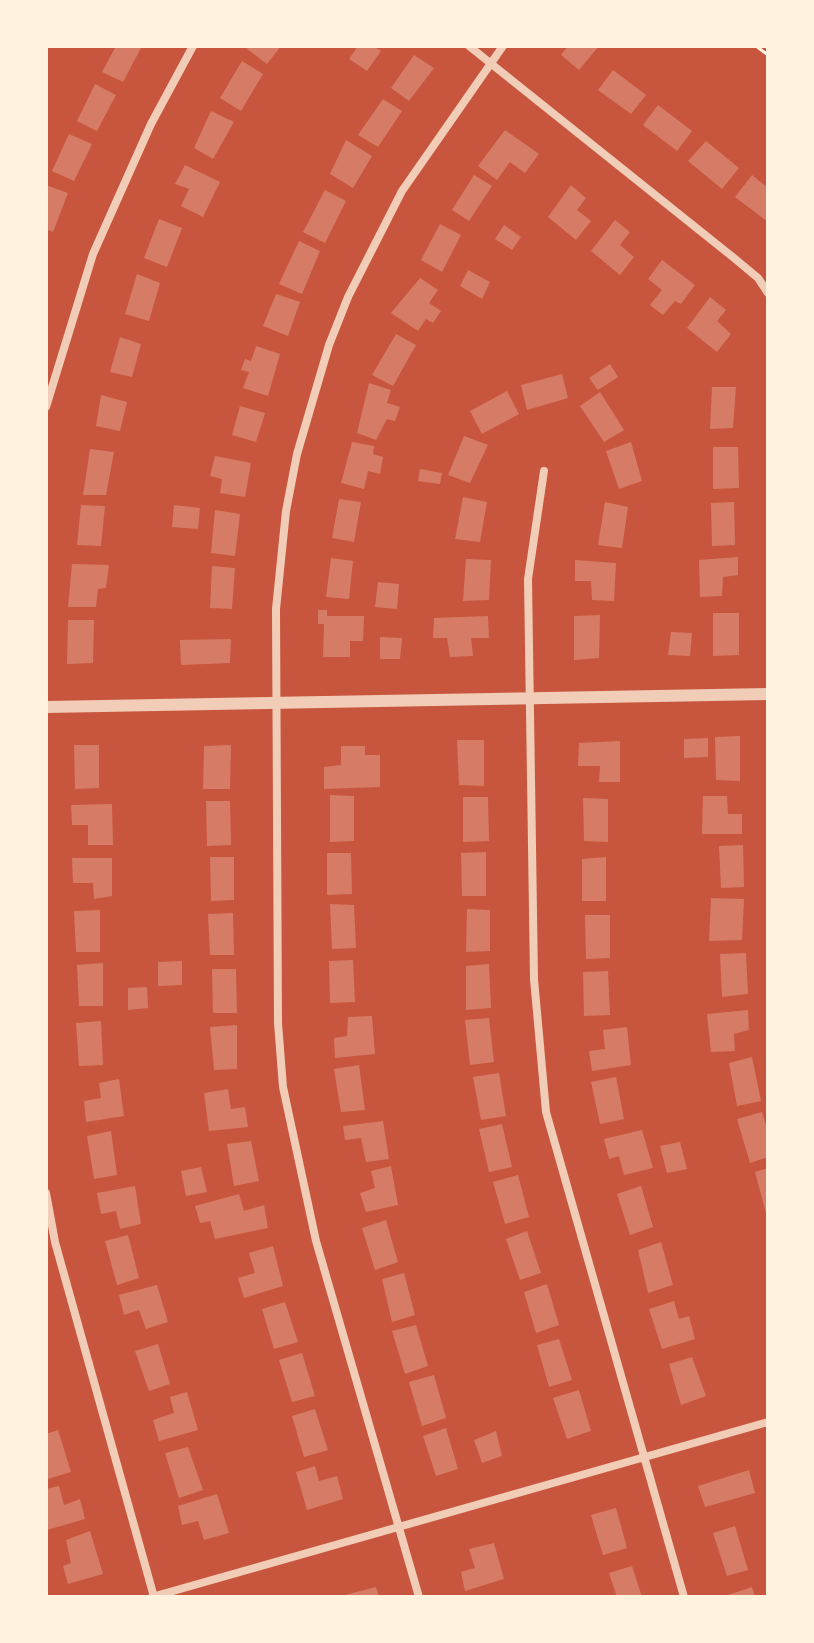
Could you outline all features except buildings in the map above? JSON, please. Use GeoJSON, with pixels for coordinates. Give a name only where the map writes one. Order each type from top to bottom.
{"type":"FeatureCollection","features":[{"type":"Feature","properties":{"kind":"street"},"geometry":{"type":"LineString","coordinates":[[46,407],[93,254],[151,124],[193,46]]}},
{"type":"Feature","properties":{"kind":"street"},"geometry":{"type":"LineString","coordinates":[[469,46],[734,258],[758,278],[768,293]]}},
{"type":"Feature","properties":{"kind":"street"},"geometry":{"type":"LineString","coordinates":[[419,1597],[316,1241],[283,1087],[278,1023],[276,609],[286,511],[297,454],[329,345],[355,283],[402,191],[503,46]]}},
{"type":"Feature","properties":{"kind":"street"},"geometry":{"type":"LineString","coordinates":[[544,471],[528,579],[534,979],[546,1112],[684,1597]]}},
{"type":"Feature","properties":{"kind":"street"},"geometry":{"type":"LineString","coordinates":[[46,707],[768,694]]}},
{"type":"Feature","properties":{"kind":"street"},"geometry":{"type":"LineString","coordinates":[[46,1193],[55,1242],[153,1597],[768,1422]]}},
{"type":"Feature","properties":{"kind":"path"},"geometry":{"type":"LineString","coordinates":[[756,46],[768,55]]}}]}
